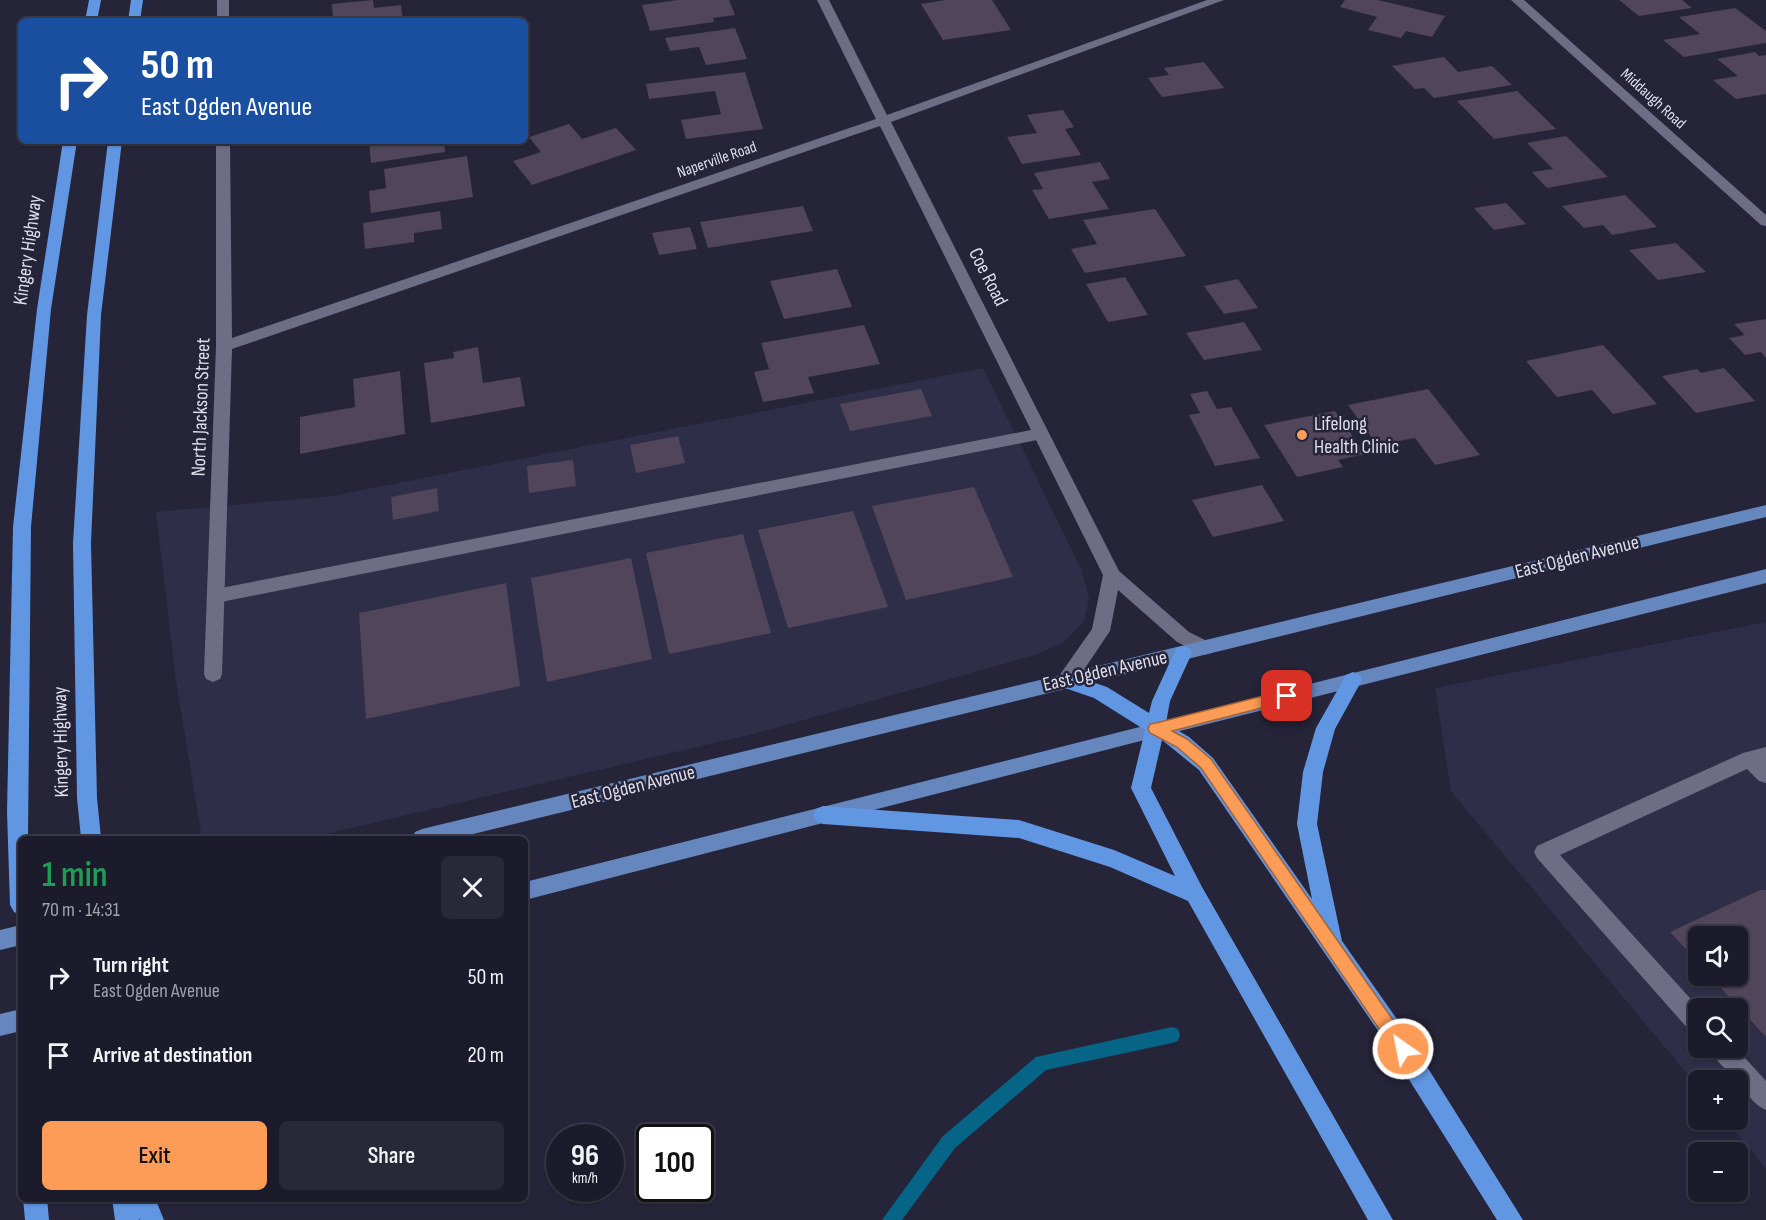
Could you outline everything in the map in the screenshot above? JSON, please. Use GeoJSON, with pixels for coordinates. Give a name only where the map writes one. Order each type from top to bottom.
{"type":"FeatureCollection","features":[{"type":"Feature","properties":{"kind":"highway"},"geometry":{"type":"LineString","coordinates":[[92,18],[95,0]]}},
{"type":"Feature","properties":{"kind":"highway"},"geometry":{"type":"LineString","coordinates":[[134,18],[137,0]]}},
{"type":"Feature","properties":{"kind":"highway","name":"Kingery Highway"},"geometry":{"type":"LineString","coordinates":[[18,836],[22,527],[44,309],[70,144]]}},
{"type":"Feature","properties":{"kind":"highway","name":"Kingery Highway"},"geometry":{"type":"LineString","coordinates":[[91,836],[87,798],[82,543],[94,315],[115,144]]}},
{"type":"Feature","properties":{"kind":"highway"},"geometry":{"type":"LineString","coordinates":[[1183,653],[1161,701],[1141,788],[1195,894],[1381,1220]]}},
{"type":"Feature","properties":{"kind":"highway"},"geometry":{"type":"LineString","coordinates":[[1333,948],[1306,824],[1313,772],[1326,728],[1353,680]]}},
{"type":"Feature","properties":{"kind":"highway"},"geometry":{"type":"LineString","coordinates":[[1066,681],[1100,693],[1182,743],[1206,764],[1391,1030],[1511,1220]]}},
{"type":"Feature","properties":{"kind":"highway"},"geometry":{"type":"LineString","coordinates":[[823,815],[1019,829],[1114,859],[1195,894]]}},
{"type":"Feature","properties":{"kind":"highway"},"geometry":{"type":"LineString","coordinates":[[28,1220],[29,1202]]}},
{"type":"Feature","properties":{"kind":"highway"},"geometry":{"type":"LineString","coordinates":[[35,1202],[37,1220]]}},
{"type":"Feature","properties":{"kind":"highway"},"geometry":{"type":"LineString","coordinates":[[125,1202],[127,1220]]}},
{"type":"Feature","properties":{"kind":"highway"},"geometry":{"type":"LineString","coordinates":[[145,1202],[152,1220]]}},
{"type":"Feature","properties":{"kind":"main road","name":"East Ogden Avenue"},"geometry":{"type":"LineString","coordinates":[[431,836],[1766,511]]}},
{"type":"Feature","properties":{"kind":"main road"},"geometry":{"type":"LineString","coordinates":[[528,890],[1766,576]]}},
{"type":"Feature","properties":{"kind":"main road"},"geometry":{"type":"LineString","coordinates":[[0,940],[18,936]]}},
{"type":"Feature","properties":{"kind":"main road"},"geometry":{"type":"LineString","coordinates":[[0,1026],[18,1021]]}},
{"type":"Feature","properties":{"kind":"street"},"geometry":{"type":"LineString","coordinates":[[223,0],[223,18]]}},
{"type":"Feature","properties":{"kind":"street","name":"Coe Road"},"geometry":{"type":"LineString","coordinates":[[823,0],[1112,575],[1183,636],[1204,648]]}},
{"type":"Feature","properties":{"kind":"street","name":"Naperville Road"},"geometry":{"type":"LineString","coordinates":[[225,346],[884,121],[1218,0]]}},
{"type":"Feature","properties":{"kind":"street","name":"Middaugh Road"},"geometry":{"type":"LineString","coordinates":[[1517,0],[1766,222]]}},
{"type":"Feature","properties":{"kind":"street","name":"North Jackson Street"},"geometry":{"type":"LineString","coordinates":[[213,674],[225,346],[224,144]]}},
{"type":"Feature","properties":{"kind":"street"},"geometry":{"type":"LineString","coordinates":[[216,596],[1041,434]]}},
{"type":"Feature","properties":{"kind":"street"},"geometry":{"type":"LineString","coordinates":[[1066,681],[1101,631],[1112,575]]}},
{"type":"Feature","properties":{"kind":"street"},"geometry":{"type":"LineString","coordinates":[[1688,1012],[1544,852],[1758,757],[1766,775]]}},
{"type":"Feature","properties":{"kind":"street"},"geometry":{"type":"LineString","coordinates":[[1729,1058],[1766,1098]]}},
{"type":"Feature","properties":{"kind":"shaded area"},"geometry":{"type":"Polygon","coordinates":[[[983,368],[1082,571],[1089,598],[1084,621],[1064,642],[1038,654],[761,732],[318,836],[202,836],[176,681],[156,512],[332,496],[983,368]]]}},
{"type":"Feature","properties":{"kind":"shaded area"},"geometry":{"type":"Polygon","coordinates":[[[1766,622],[1766,1169],[1748,1147],[1748,1142],[1744,1142],[1734,1130],[1748,1130],[1748,1070],[1688,1070],[1688,1075],[1451,791],[1435,688],[1766,622]]]}},
{"type":"Feature","properties":{"kind":"building"},"geometry":{"type":"Polygon","coordinates":[[[373,0],[374,8],[401,5],[403,18],[333,18],[332,4],[373,0]]]}},
{"type":"Feature","properties":{"kind":"building"},"geometry":{"type":"Polygon","coordinates":[[[678,0],[729,0],[735,15],[713,18],[714,22],[650,31],[642,5],[678,0]]]}},
{"type":"Feature","properties":{"kind":"building"},"geometry":{"type":"Polygon","coordinates":[[[946,0],[992,0],[1011,30],[943,40],[921,4],[946,0]]]}},
{"type":"Feature","properties":{"kind":"building"},"geometry":{"type":"Polygon","coordinates":[[[1345,0],[1378,0],[1445,16],[1432,37],[1406,31],[1401,38],[1368,30],[1377,17],[1340,7],[1345,0]]]}},
{"type":"Feature","properties":{"kind":"building"},"geometry":{"type":"Polygon","coordinates":[[[1619,0],[1682,0],[1692,8],[1639,16],[1619,0]]]}},
{"type":"Feature","properties":{"kind":"building"},"geometry":{"type":"Polygon","coordinates":[[[1735,8],[1766,31],[1766,43],[1684,57],[1663,40],[1700,34],[1679,17],[1735,8]]]}},
{"type":"Feature","properties":{"kind":"building"},"geometry":{"type":"Polygon","coordinates":[[[735,28],[747,59],[706,65],[699,47],[670,51],[665,38],[735,28]]]}},
{"type":"Feature","properties":{"kind":"building"},"geometry":{"type":"Polygon","coordinates":[[[1755,52],[1759,56],[1766,55],[1766,94],[1736,99],[1713,80],[1738,76],[1717,59],[1755,52]]]}},
{"type":"Feature","properties":{"kind":"building"},"geometry":{"type":"Polygon","coordinates":[[[1444,57],[1458,72],[1492,66],[1512,85],[1434,98],[1424,88],[1415,89],[1392,66],[1444,57]]]}},
{"type":"Feature","properties":{"kind":"building"},"geometry":{"type":"Polygon","coordinates":[[[1204,62],[1224,88],[1162,97],[1148,78],[1169,75],[1164,68],[1204,62]]]}},
{"type":"Feature","properties":{"kind":"building"},"geometry":{"type":"Polygon","coordinates":[[[745,72],[763,129],[686,139],[681,120],[721,114],[715,91],[649,99],[646,84],[745,72]]]}},
{"type":"Feature","properties":{"kind":"building"},"geometry":{"type":"Polygon","coordinates":[[[1517,91],[1556,129],[1494,139],[1457,101],[1517,91]]]}},
{"type":"Feature","properties":{"kind":"building"},"geometry":{"type":"Polygon","coordinates":[[[1063,110],[1074,127],[1065,129],[1081,155],[1022,164],[1007,137],[1037,133],[1027,115],[1063,110]]]}},
{"type":"Feature","properties":{"kind":"building"},"geometry":{"type":"Polygon","coordinates":[[[569,124],[582,139],[616,128],[636,150],[532,185],[513,161],[541,152],[529,137],[569,124]]]}},
{"type":"Feature","properties":{"kind":"building"},"geometry":{"type":"Polygon","coordinates":[[[1566,136],[1608,177],[1547,188],[1532,172],[1553,169],[1527,143],[1566,136]]]}},
{"type":"Feature","properties":{"kind":"building"},"geometry":{"type":"Polygon","coordinates":[[[369,144],[444,144],[445,152],[371,163],[369,144]]]}},
{"type":"Feature","properties":{"kind":"building"},"geometry":{"type":"Polygon","coordinates":[[[467,156],[473,197],[371,213],[369,191],[386,188],[384,169],[467,156]]]}},
{"type":"Feature","properties":{"kind":"building"},"geometry":{"type":"Polygon","coordinates":[[[1100,162],[1110,179],[1092,182],[1109,209],[1049,219],[1032,190],[1043,189],[1034,173],[1100,162]]]}},
{"type":"Feature","properties":{"kind":"building"},"geometry":{"type":"Polygon","coordinates":[[[1625,195],[1657,227],[1612,235],[1603,225],[1584,228],[1562,206],[1625,195]]]}},
{"type":"Feature","properties":{"kind":"building"},"geometry":{"type":"Polygon","coordinates":[[[1506,203],[1526,224],[1494,230],[1474,208],[1506,203]]]}},
{"type":"Feature","properties":{"kind":"building"},"geometry":{"type":"Polygon","coordinates":[[[803,206],[813,231],[708,248],[700,222],[803,206]]]}},
{"type":"Feature","properties":{"kind":"building"},"geometry":{"type":"Polygon","coordinates":[[[1155,209],[1186,256],[1085,273],[1071,249],[1097,244],[1083,220],[1155,209]]]}},
{"type":"Feature","properties":{"kind":"building"},"geometry":{"type":"Polygon","coordinates":[[[440,211],[442,229],[414,233],[414,242],[365,249],[363,223],[440,211]]]}},
{"type":"Feature","properties":{"kind":"building"},"geometry":{"type":"Polygon","coordinates":[[[690,227],[697,249],[659,255],[652,233],[690,227]]]}},
{"type":"Feature","properties":{"kind":"building"},"geometry":{"type":"Polygon","coordinates":[[[1676,243],[1706,272],[1658,280],[1629,250],[1676,243]]]}},
{"type":"Feature","properties":{"kind":"building"},"geometry":{"type":"Polygon","coordinates":[[[837,269],[852,307],[784,319],[770,281],[837,269]]]}},
{"type":"Feature","properties":{"kind":"building"},"geometry":{"type":"Polygon","coordinates":[[[1125,277],[1148,315],[1108,322],[1086,284],[1125,277]]]}},
{"type":"Feature","properties":{"kind":"building"},"geometry":{"type":"Polygon","coordinates":[[[1238,279],[1258,308],[1224,314],[1204,286],[1238,279]]]}},
{"type":"Feature","properties":{"kind":"building"},"geometry":{"type":"Polygon","coordinates":[[[1766,319],[1766,358],[1761,352],[1745,355],[1729,338],[1745,335],[1734,324],[1766,319]]]}},
{"type":"Feature","properties":{"kind":"building"},"geometry":{"type":"Polygon","coordinates":[[[1244,322],[1262,350],[1204,360],[1186,333],[1244,322]]]}},
{"type":"Feature","properties":{"kind":"building"},"geometry":{"type":"Polygon","coordinates":[[[864,325],[880,364],[808,377],[814,393],[763,402],[754,372],[769,369],[761,343],[864,325]]]}},
{"type":"Feature","properties":{"kind":"building"},"geometry":{"type":"Polygon","coordinates":[[[1603,345],[1657,404],[1613,414],[1592,390],[1557,397],[1526,361],[1603,345]]]}},
{"type":"Feature","properties":{"kind":"building"},"geometry":{"type":"Polygon","coordinates":[[[478,347],[483,383],[520,377],[525,406],[431,423],[424,363],[454,358],[453,352],[478,347]]]}},
{"type":"Feature","properties":{"kind":"building"},"geometry":{"type":"Polygon","coordinates":[[[1724,368],[1755,401],[1696,413],[1662,376],[1697,369],[1701,373],[1724,368]]]}},
{"type":"Feature","properties":{"kind":"building"},"geometry":{"type":"Polygon","coordinates":[[[400,371],[405,434],[300,454],[300,417],[355,407],[353,379],[400,371]]]}},
{"type":"Feature","properties":{"kind":"building"},"geometry":{"type":"Polygon","coordinates":[[[921,389],[932,416],[850,431],[840,404],[921,389]]]}},
{"type":"Feature","properties":{"kind":"building"},"geometry":{"type":"Polygon","coordinates":[[[1428,389],[1480,455],[1435,465],[1415,438],[1377,445],[1348,405],[1428,389]]]}},
{"type":"Feature","properties":{"kind":"building"},"geometry":{"type":"Polygon","coordinates":[[[1207,391],[1217,409],[1231,407],[1260,458],[1215,466],[1189,415],[1200,413],[1190,394],[1207,391]]]}},
{"type":"Feature","properties":{"kind":"building"},"geometry":{"type":"Polygon","coordinates":[[[1335,411],[1365,454],[1338,460],[1343,467],[1297,477],[1264,425],[1335,411]]]}},
{"type":"Feature","properties":{"kind":"building"},"geometry":{"type":"Polygon","coordinates":[[[678,436],[685,463],[636,473],[630,445],[678,436]]]}},
{"type":"Feature","properties":{"kind":"building"},"geometry":{"type":"Polygon","coordinates":[[[573,460],[576,486],[529,493],[527,466],[573,460]]]}},
{"type":"Feature","properties":{"kind":"building"},"geometry":{"type":"Polygon","coordinates":[[[1262,485],[1284,521],[1213,537],[1192,500],[1262,485]]]}},
{"type":"Feature","properties":{"kind":"building"},"geometry":{"type":"Polygon","coordinates":[[[974,487],[1013,577],[906,600],[872,506],[974,487]]]}},
{"type":"Feature","properties":{"kind":"building"},"geometry":{"type":"Polygon","coordinates":[[[437,488],[439,511],[393,520],[391,497],[437,488]]]}},
{"type":"Feature","properties":{"kind":"building"},"geometry":{"type":"Polygon","coordinates":[[[853,511],[888,607],[788,628],[758,530],[853,511]]]}},
{"type":"Feature","properties":{"kind":"building"},"geometry":{"type":"Polygon","coordinates":[[[743,534],[771,633],[669,654],[646,553],[743,534]]]}},
{"type":"Feature","properties":{"kind":"building"},"geometry":{"type":"Polygon","coordinates":[[[631,558],[652,659],[547,682],[531,578],[631,558]]]}},
{"type":"Feature","properties":{"kind":"building"},"geometry":{"type":"Polygon","coordinates":[[[506,583],[520,686],[366,719],[359,613],[506,583]]]}},
{"type":"Feature","properties":{"kind":"building"},"geometry":{"type":"Polygon","coordinates":[[[1760,890],[1766,890],[1766,1037],[1748,1017],[1748,998],[1730,998],[1719,986],[1748,986],[1748,926],[1688,926],[1688,951],[1670,932],[1760,890]]]}},
{"type":"Feature","properties":{"kind":"waterway"},"geometry":{"type":"LineString","coordinates":[[891,1220],[949,1142],[1042,1063],[1172,1035]]}},
{"type":"Feature","properties":{"kind":"place","name":"Lifelong Health Clinic"},"geometry":{"type":"Point","coordinates":[1302,435]}},
{"type":"Feature","properties":{"kind":"route"},"geometry":{"type":"LineString","coordinates":[[1287,696],[1156,729],[1182,743],[1206,764],[1403,1049]]}}]}
